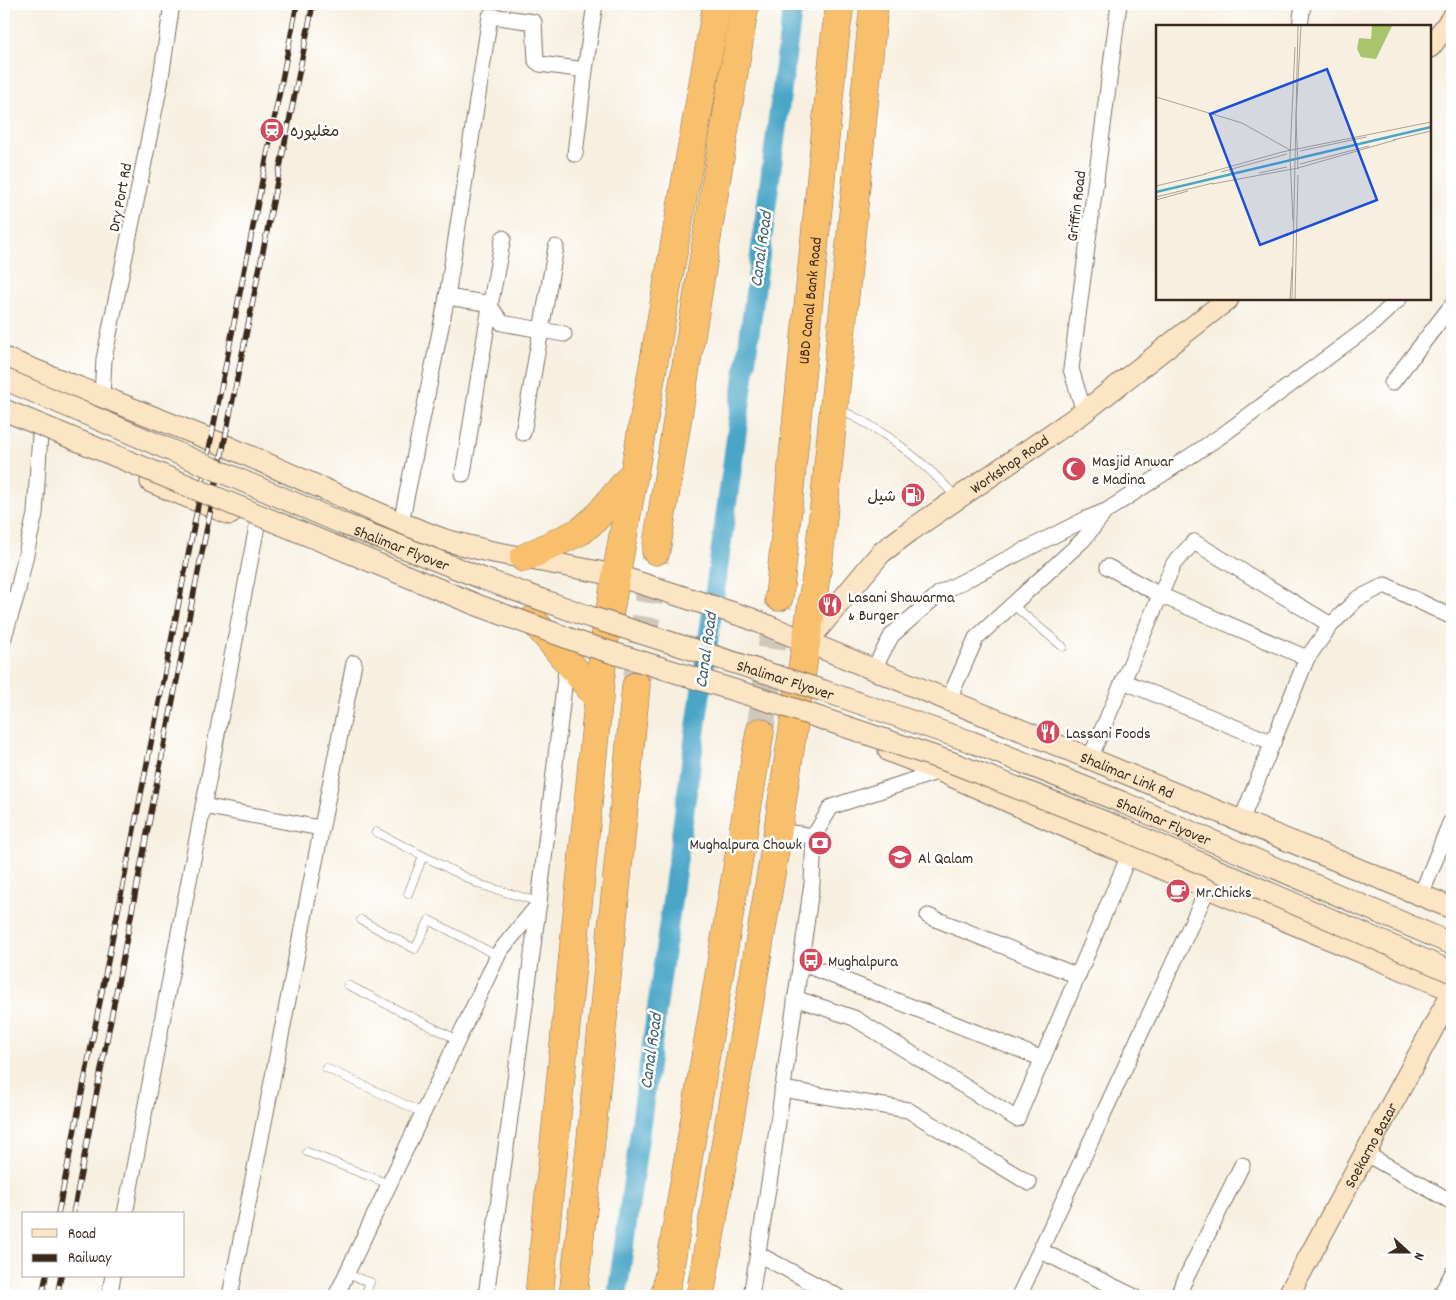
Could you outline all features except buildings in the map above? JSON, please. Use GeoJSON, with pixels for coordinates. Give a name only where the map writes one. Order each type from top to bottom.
{"type":"FeatureCollection","features":[{"type":"Feature","properties":{"kind":"highway"},"geometry":{"type":"LineString","coordinates":[[539,1296],[604,644],[717,4]]}},
{"type":"Feature","properties":{"kind":"highway"},"geometry":{"type":"LineString","coordinates":[[656,551],[745,4]]}},
{"type":"Feature","properties":{"kind":"highway","name":"UBD Canal Bank Road"},"geometry":{"type":"LineString","coordinates":[[779,598],[840,4]]}},
{"type":"Feature","properties":{"kind":"highway"},"geometry":{"type":"LineString","coordinates":[[700,1296],[778,831],[819,557],[874,4]]}},
{"type":"Feature","properties":{"kind":"highway"},"geometry":{"type":"LineString","coordinates":[[524,558],[581,531],[596,518],[634,473]]}},
{"type":"Feature","properties":{"kind":"highway"},"geometry":{"type":"LineString","coordinates":[[533,620],[599,699]]}},
{"type":"Feature","properties":{"kind":"highway"},"geometry":{"type":"LineString","coordinates":[[573,1296],[590,1149],[636,686]]}},
{"type":"Feature","properties":{"kind":"highway"},"geometry":{"type":"LineString","coordinates":[[665,1296],[760,732]]}},
{"type":"Feature","properties":{"kind":"main road"},"geometry":{"type":"LineString","coordinates":[[1431,46],[1452,18]]}},
{"type":"Feature","properties":{"kind":"main road","name":"Workshop Road"},"geometry":{"type":"LineString","coordinates":[[806,642],[881,554],[958,498],[1084,412],[1227,300]]}},
{"type":"Feature","properties":{"kind":"main road","name":"Shalimar Link Rd"},"geometry":{"type":"LineString","coordinates":[[4,358],[236,450],[401,523],[445,540],[488,551],[615,575],[748,618],[1452,908]]}},
{"type":"Feature","properties":{"kind":"main road","name":"Shalimar Flyover"},"geometry":{"type":"LineString","coordinates":[[4,379],[341,523],[484,579],[590,617],[816,688],[972,742],[1124,803],[1452,944]]}},
{"type":"Feature","properties":{"kind":"main road","name":"Shalimar Flyover"},"geometry":{"type":"LineString","coordinates":[[4,410],[477,606],[584,644],[782,705],[953,763],[1115,826],[1452,972]]}},
{"type":"Feature","properties":{"kind":"main road"},"geometry":{"type":"LineString","coordinates":[[4,418],[257,526],[751,695],[940,771],[1129,855],[1452,991]]}},
{"type":"Feature","properties":{"kind":"main road"},"geometry":{"type":"LineString","coordinates":[[218,509],[236,450]]}},
{"type":"Feature","properties":{"kind":"main road","name":"Soekarno Bazar"},"geometry":{"type":"LineString","coordinates":[[1288,1296],[1452,991]]}},
{"type":"Feature","properties":{"kind":"street","name":"Dry Port Rd"},"geometry":{"type":"LineString","coordinates":[[102,397],[104,359],[160,84],[172,4]]}},
{"type":"Feature","properties":{"kind":"street"},"geometry":{"type":"LineString","coordinates":[[575,154],[594,4]]}},
{"type":"Feature","properties":{"kind":"street","name":"Griffin Road"},"geometry":{"type":"LineString","coordinates":[[1084,412],[1071,369],[1119,4]]}},
{"type":"Feature","properties":{"kind":"street"},"geometry":{"type":"LineString","coordinates":[[1300,25],[1302,4]]}},
{"type":"Feature","properties":{"kind":"street"},"geometry":{"type":"LineString","coordinates":[[401,523],[447,297],[490,10],[534,22],[536,61],[540,64],[585,70]]}},
{"type":"Feature","properties":{"kind":"street"},"geometry":{"type":"LineString","coordinates":[[463,474],[503,238]]}},
{"type":"Feature","properties":{"kind":"street"},"geometry":{"type":"LineString","coordinates":[[523,433],[556,247]]}},
{"type":"Feature","properties":{"kind":"street"},"geometry":{"type":"LineString","coordinates":[[447,297],[490,306],[502,323],[564,334]]}},
{"type":"Feature","properties":{"kind":"street"},"geometry":{"type":"LineString","coordinates":[[873,670],[892,635],[940,593],[1086,519],[1106,511],[1221,436],[1370,326],[1398,300]]}},
{"type":"Feature","properties":{"kind":"street"},"geometry":{"type":"LineString","coordinates":[[1392,383],[1452,305]]}},
{"type":"Feature","properties":{"kind":"street"},"geometry":{"type":"LineString","coordinates":[[4,637],[17,594],[35,514],[40,434]]}},
{"type":"Feature","properties":{"kind":"street"},"geometry":{"type":"LineString","coordinates":[[949,700],[976,638],[1083,540],[1106,511]]}},
{"type":"Feature","properties":{"kind":"street"},"geometry":{"type":"LineString","coordinates":[[125,1212],[257,526]]}},
{"type":"Feature","properties":{"kind":"street"},"geometry":{"type":"LineString","coordinates":[[1090,758],[1174,563],[1194,542],[1331,625]]}},
{"type":"Feature","properties":{"kind":"street"},"geometry":{"type":"LineString","coordinates":[[1108,567],[1160,595],[1307,658]]}},
{"type":"Feature","properties":{"kind":"street"},"geometry":{"type":"LineString","coordinates":[[1241,821],[1307,658],[1331,625],[1357,599],[1385,585],[1452,617]]}},
{"type":"Feature","properties":{"kind":"street"},"geometry":{"type":"LineString","coordinates":[[486,1296],[540,902],[567,661]]}},
{"type":"Feature","properties":{"kind":"street"},"geometry":{"type":"LineString","coordinates":[[230,1296],[320,828],[354,663]]}},
{"type":"Feature","properties":{"kind":"street"},"geometry":{"type":"LineString","coordinates":[[1123,681],[1273,743]]}},
{"type":"Feature","properties":{"kind":"street"},"geometry":{"type":"LineString","coordinates":[[751,1296],[812,883],[814,836],[831,807],[940,771]]}},
{"type":"Feature","properties":{"kind":"street"},"geometry":{"type":"LineString","coordinates":[[203,806],[320,828]]}},
{"type":"Feature","properties":{"kind":"street"},"geometry":{"type":"LineString","coordinates":[[1421,895],[1452,822]]}},
{"type":"Feature","properties":{"kind":"street"},"geometry":{"type":"LineString","coordinates":[[778,831],[814,836]]}},
{"type":"Feature","properties":{"kind":"street"},"geometry":{"type":"LineString","coordinates":[[796,998],[854,1018],[1018,1119],[1129,855]]}},
{"type":"Feature","properties":{"kind":"street"},"geometry":{"type":"LineString","coordinates":[[1019,1296],[1208,888]]}},
{"type":"Feature","properties":{"kind":"street"},"geometry":{"type":"LineString","coordinates":[[336,1296],[498,956],[540,902]]}},
{"type":"Feature","properties":{"kind":"street"},"geometry":{"type":"LineString","coordinates":[[928,916],[1078,976]]}},
{"type":"Feature","properties":{"kind":"street"},"geometry":{"type":"LineString","coordinates":[[800,963],[1043,1059]]}},
{"type":"Feature","properties":{"kind":"street"},"geometry":{"type":"LineString","coordinates":[[782,1089],[908,1110],[1030,1184]]}},
{"type":"Feature","properties":{"kind":"street"},"geometry":{"type":"LineString","coordinates":[[1366,1154],[1452,1202]]}},
{"type":"Feature","properties":{"kind":"street"},"geometry":{"type":"LineString","coordinates":[[1177,1296],[1242,1165]]}},
{"type":"Feature","properties":{"kind":"street"},"geometry":{"type":"LineString","coordinates":[[1041,1251],[1133,1296]]}},
{"type":"Feature","properties":{"kind":"street"},"geometry":{"type":"LineString","coordinates":[[758,1254],[837,1296]]}},
{"type":"Feature","properties":{"kind":"street"},"geometry":{"type":"LineString","coordinates":[[1440,1296],[1452,1274]]}},
{"type":"Feature","properties":{"kind":"street"},"geometry":{"type":"LineString","coordinates":[[109,1296],[113,1278]]}},
{"type":"Feature","properties":{"kind":"lane"},"geometry":{"type":"LineString","coordinates":[[834,407],[860,418],[911,455],[958,498]]}},
{"type":"Feature","properties":{"kind":"lane"},"geometry":{"type":"LineString","coordinates":[[1013,605],[1063,647]]}},
{"type":"Feature","properties":{"kind":"lane"},"geometry":{"type":"LineString","coordinates":[[376,832],[481,885],[540,902]]}},
{"type":"Feature","properties":{"kind":"lane"},"geometry":{"type":"LineString","coordinates":[[408,894],[423,856]]}},
{"type":"Feature","properties":{"kind":"lane"},"geometry":{"type":"LineString","coordinates":[[361,920],[415,949],[429,920],[498,956]]}},
{"type":"Feature","properties":{"kind":"lane"},"geometry":{"type":"LineString","coordinates":[[348,985],[458,1040]]}},
{"type":"Feature","properties":{"kind":"lane"},"geometry":{"type":"LineString","coordinates":[[326,1068],[423,1113]]}},
{"type":"Feature","properties":{"kind":"lane"},"geometry":{"type":"LineString","coordinates":[[307,1152],[389,1184]]}},
{"type":"Feature","properties":{"kind":"lane"},"geometry":{"type":"LineString","coordinates":[[346,1274],[370,1282],[364,1296]]}},
{"type":"Feature","properties":{"kind":"waterway","name":"Canal Road"},"geometry":{"type":"LineString","coordinates":[[617,1296],[732,468],[793,4]]}},
{"type":"Feature","properties":{"kind":"tunnel"},"geometry":{"type":"LineString","coordinates":[[636,686],[656,551]]}},
{"type":"Feature","properties":{"kind":"tunnel"},"geometry":{"type":"LineString","coordinates":[[760,732],[779,597]]}},
{"type":"Feature","properties":{"kind":"railway"},"geometry":{"type":"LineString","coordinates":[[58,1212],[297,4]]}},
{"type":"Feature","properties":{"kind":"railway"},"geometry":{"type":"LineString","coordinates":[[73,1212],[194,592],[313,4]]}},
{"type":"Feature","properties":{"kind":"railway"},"geometry":{"type":"LineString","coordinates":[[42,1296],[46,1278]]}},
{"type":"Feature","properties":{"kind":"railway"},"geometry":{"type":"LineString","coordinates":[[57,1296],[61,1278]]}},
{"type":"Feature","properties":{"kind":"place","name":"مغلپورہ"},"geometry":{"type":"Point","coordinates":[272,130]}},
{"type":"Feature","properties":{"kind":"place","name":"Masjid Anwar e Madina"},"geometry":{"type":"Point","coordinates":[1074,469]}},
{"type":"Feature","properties":{"kind":"place","name":"شیل"},"geometry":{"type":"Point","coordinates":[913,495]}},
{"type":"Feature","properties":{"kind":"place","name":"Lasani Shawarma & Burger"},"geometry":{"type":"Point","coordinates":[830,605]}},
{"type":"Feature","properties":{"kind":"place","name":"Lassani Foods"},"geometry":{"type":"Point","coordinates":[1048,732]}},
{"type":"Feature","properties":{"kind":"place","name":"Mughalpura Chowk"},"geometry":{"type":"Point","coordinates":[820,843]}},
{"type":"Feature","properties":{"kind":"place","name":"Al Qalam"},"geometry":{"type":"Point","coordinates":[900,857]}},
{"type":"Feature","properties":{"kind":"place","name":"Mr.Chicks"},"geometry":{"type":"Point","coordinates":[1178,891]}},
{"type":"Feature","properties":{"kind":"place","name":"Mughalpura"},"geometry":{"type":"Point","coordinates":[811,960]}}]}
